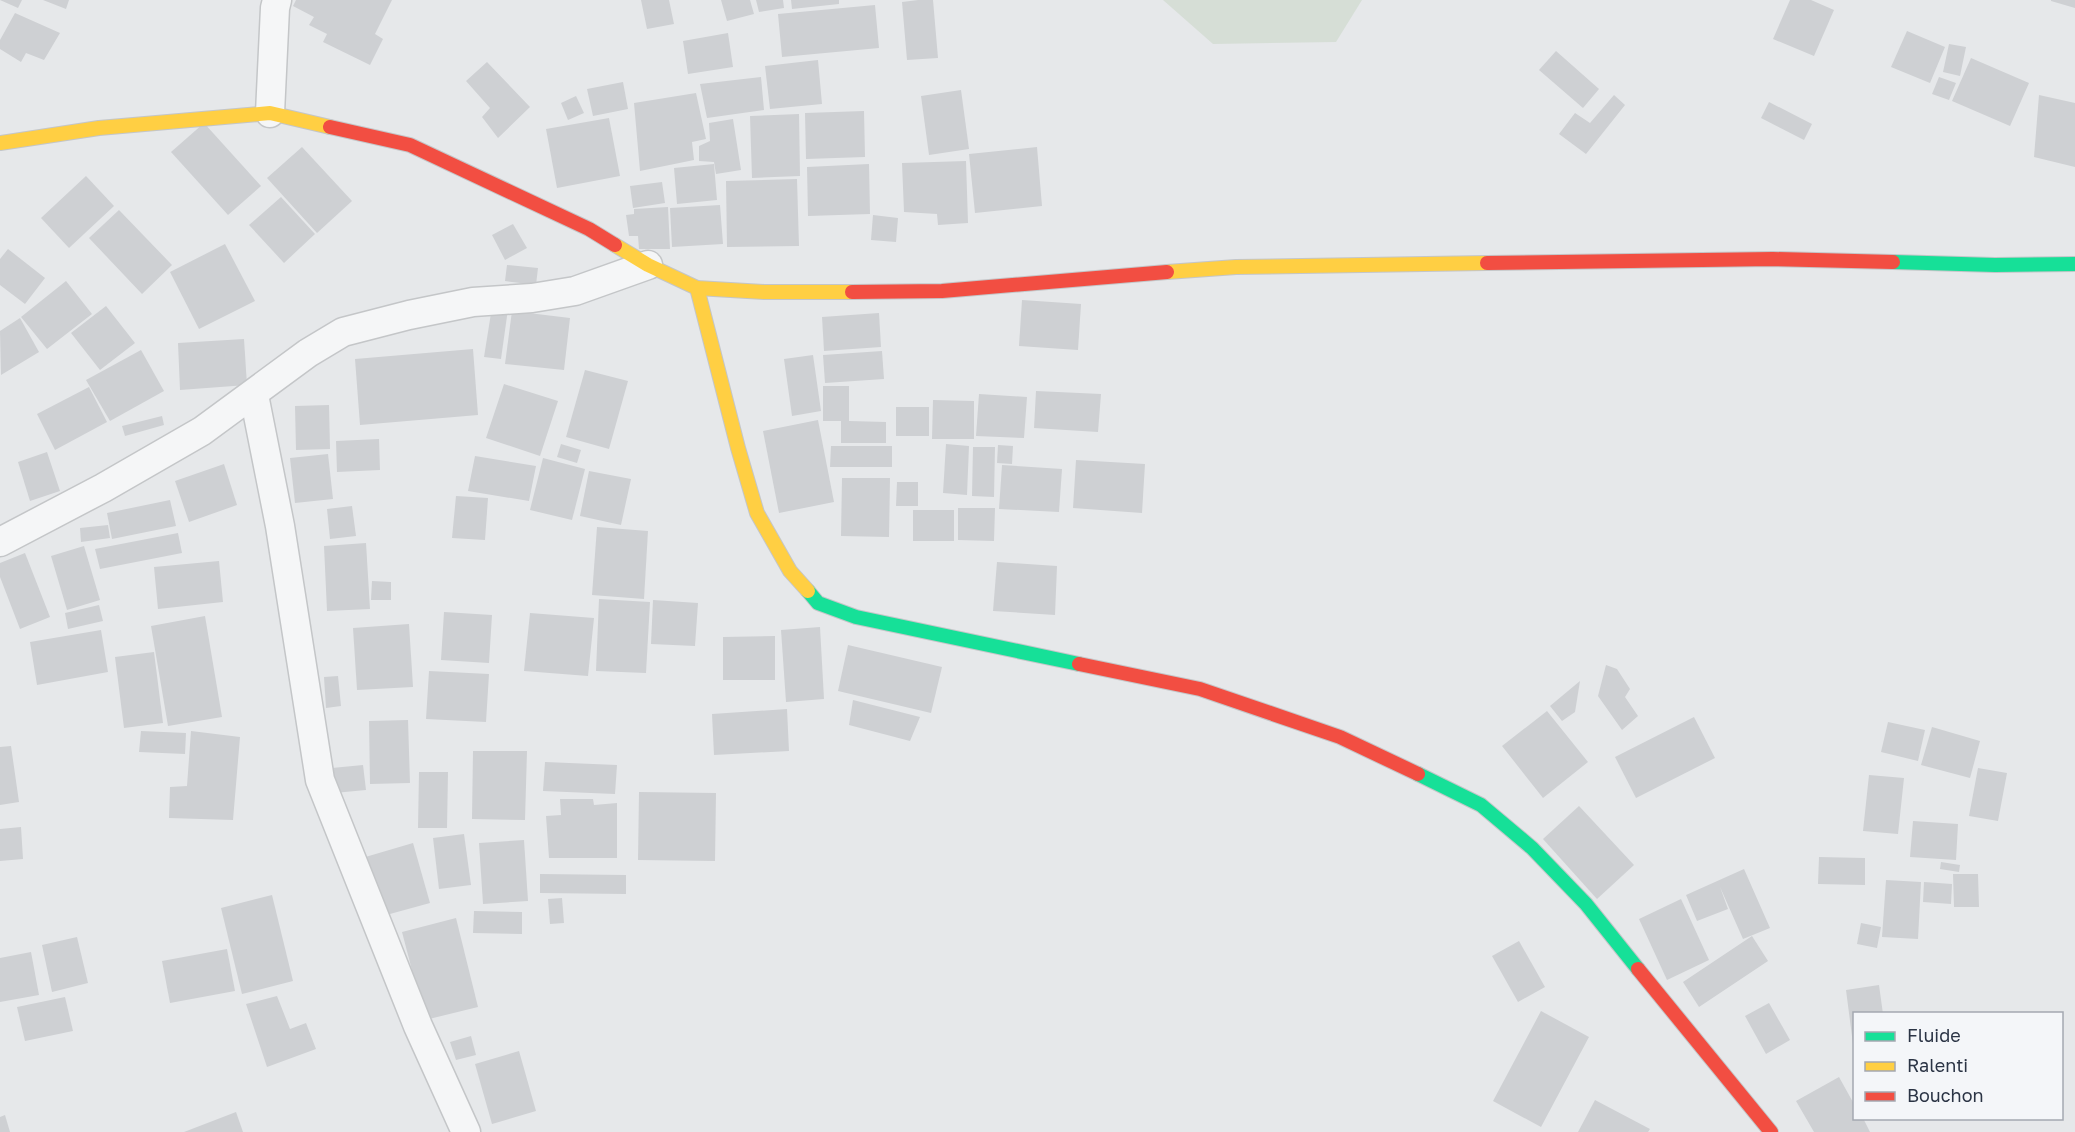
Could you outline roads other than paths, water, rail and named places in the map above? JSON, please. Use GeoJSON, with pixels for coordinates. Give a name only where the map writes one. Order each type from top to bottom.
{"type":"FeatureCollection","features":[{"type":"Feature","properties":{"kind":"street"},"geometry":{"type":"LineString","coordinates":[[270,112],[275,8],[278,0]]}},
{"type":"Feature","properties":{"kind":"street"},"geometry":{"type":"LineString","coordinates":[[0,142],[99,128],[270,112],[410,146],[549,212],[589,228],[648,265],[697,288],[764,292],[942,291],[1101,276],[1236,267],[1773,259],[1995,266],[2075,264]]}},
{"type":"Feature","properties":{"kind":"street"},"geometry":{"type":"LineString","coordinates":[[0,542],[103,488],[202,432],[308,353],[343,332],[473,302],[532,298],[575,291],[648,265]]}},
{"type":"Feature","properties":{"kind":"street"},"geometry":{"type":"LineString","coordinates":[[697,288],[757,513],[790,571],[818,603],[856,617],[1200,689],[1340,737],[1481,805],[1532,848],[1586,904],[1771,1132]]}},
{"type":"Feature","properties":{"kind":"street"},"geometry":{"type":"LineString","coordinates":[[254,395],[280,526],[320,780],[417,1026],[466,1132]]}}]}
